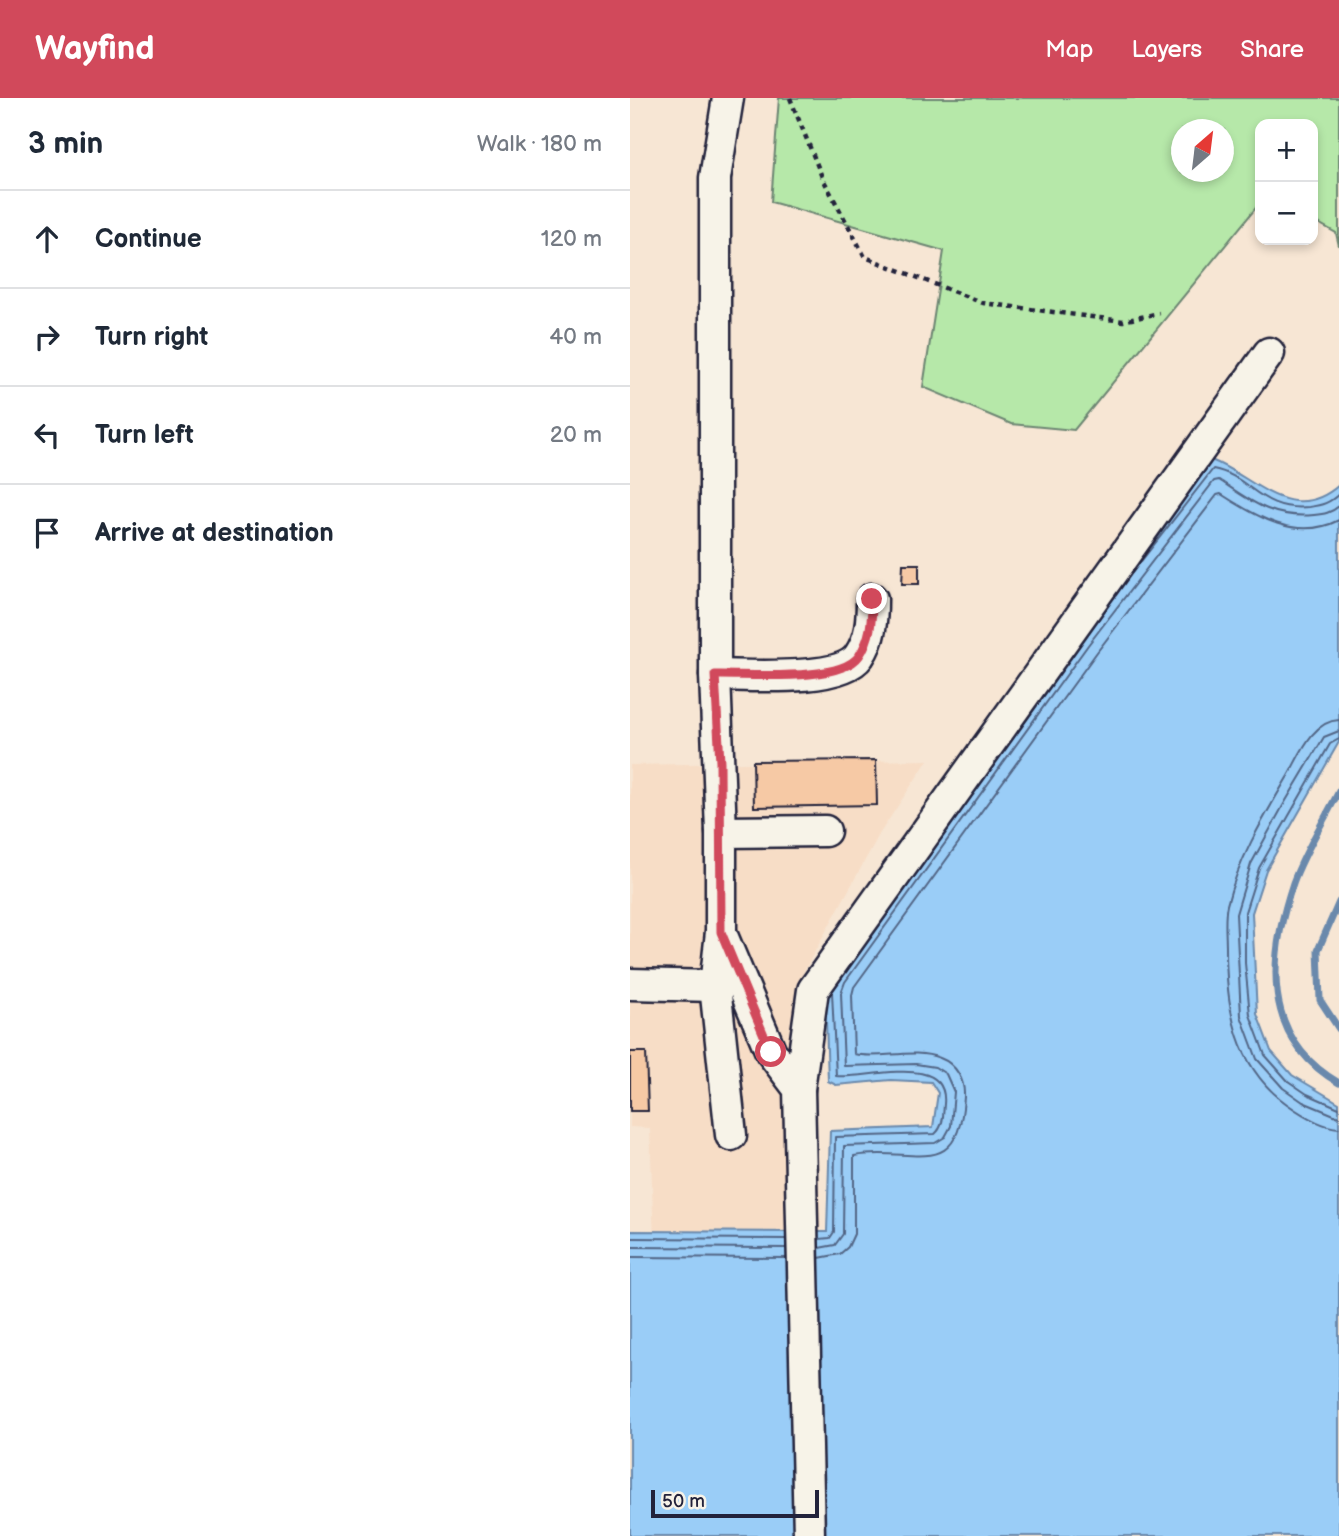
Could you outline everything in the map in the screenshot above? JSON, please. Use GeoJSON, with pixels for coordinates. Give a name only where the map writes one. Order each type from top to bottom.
{"type":"FeatureCollection","features":[{"type":"Feature","properties":{"kind":"street"},"geometry":{"type":"LineString","coordinates":[[728,98],[715,178],[715,675],[721,832],[721,932],[715,986],[731,1135]]}},
{"type":"Feature","properties":{"kind":"street"},"geometry":{"type":"LineString","coordinates":[[809,1536],[799,1089],[813,990],[1269,353]]}},
{"type":"Feature","properties":{"kind":"street"},"geometry":{"type":"LineString","coordinates":[[715,675],[830,673],[858,659],[872,630],[872,599]]}},
{"type":"Feature","properties":{"kind":"street"},"geometry":{"type":"LineString","coordinates":[[721,832],[825,831]]}},
{"type":"Feature","properties":{"kind":"street"},"geometry":{"type":"LineString","coordinates":[[721,932],[771,1052],[799,1089]]}},
{"type":"Feature","properties":{"kind":"street"},"geometry":{"type":"LineString","coordinates":[[630,984],[715,986]]}},
{"type":"Feature","properties":{"kind":"path"},"geometry":{"type":"LineString","coordinates":[[790,98],[822,177],[865,257],[982,303],[1122,321],[1159,313]]}},
{"type":"Feature","properties":{"kind":"shaded area"},"geometry":{"type":"Polygon","coordinates":[[[928,760],[880,833],[803,973],[820,1202],[827,1536],[664,1536],[650,1128],[630,1127],[630,765],[928,760]]]}},
{"type":"Feature","properties":{"kind":"green space"},"geometry":{"type":"Polygon","coordinates":[[[779,98],[1339,98],[1339,246],[1336,233],[1318,223],[1318,119],[1255,119],[1255,209],[1074,430],[1011,424],[923,387],[944,251],[771,202],[779,98]]]}},
{"type":"Feature","properties":{"kind":"water"},"geometry":{"type":"Polygon","coordinates":[[[1211,460],[1274,495],[1289,500],[1305,501],[1322,497],[1339,485],[1339,742],[1266,870],[1252,913],[1257,1014],[1271,1051],[1292,1075],[1339,1103],[1339,1536],[630,1536],[630,1231],[827,1232],[830,1131],[933,1127],[938,1093],[931,1082],[891,1080],[836,1085],[828,1081],[825,990],[1168,513],[1211,460]]]}},
{"type":"Feature","properties":{"kind":"building"},"geometry":{"type":"Polygon","coordinates":[[[903,564],[919,564],[919,584],[902,584],[903,564]]]}},
{"type":"Feature","properties":{"kind":"building"},"geometry":{"type":"Polygon","coordinates":[[[876,760],[877,805],[754,807],[753,761],[876,760]]]}},
{"type":"Feature","properties":{"kind":"building"},"geometry":{"type":"Polygon","coordinates":[[[630,1052],[646,1052],[648,1111],[630,1111],[630,1052]]]}},
{"type":"Feature","properties":{"kind":"waterway"},"geometry":{"type":"LineString","coordinates":[[1339,791],[1308,848],[1293,883],[1279,940],[1276,967],[1277,994],[1284,1020],[1295,1043],[1314,1065],[1339,1083]]}},
{"type":"Feature","properties":{"kind":"waterway"},"geometry":{"type":"LineString","coordinates":[[1339,902],[1318,950],[1320,1000],[1339,1029]]}},
{"type":"Feature","properties":{"kind":"route"},"geometry":{"type":"LineString","coordinates":[[771,1052],[721,932],[720,762],[715,675],[830,673],[858,659],[872,630],[872,599]]}}]}
